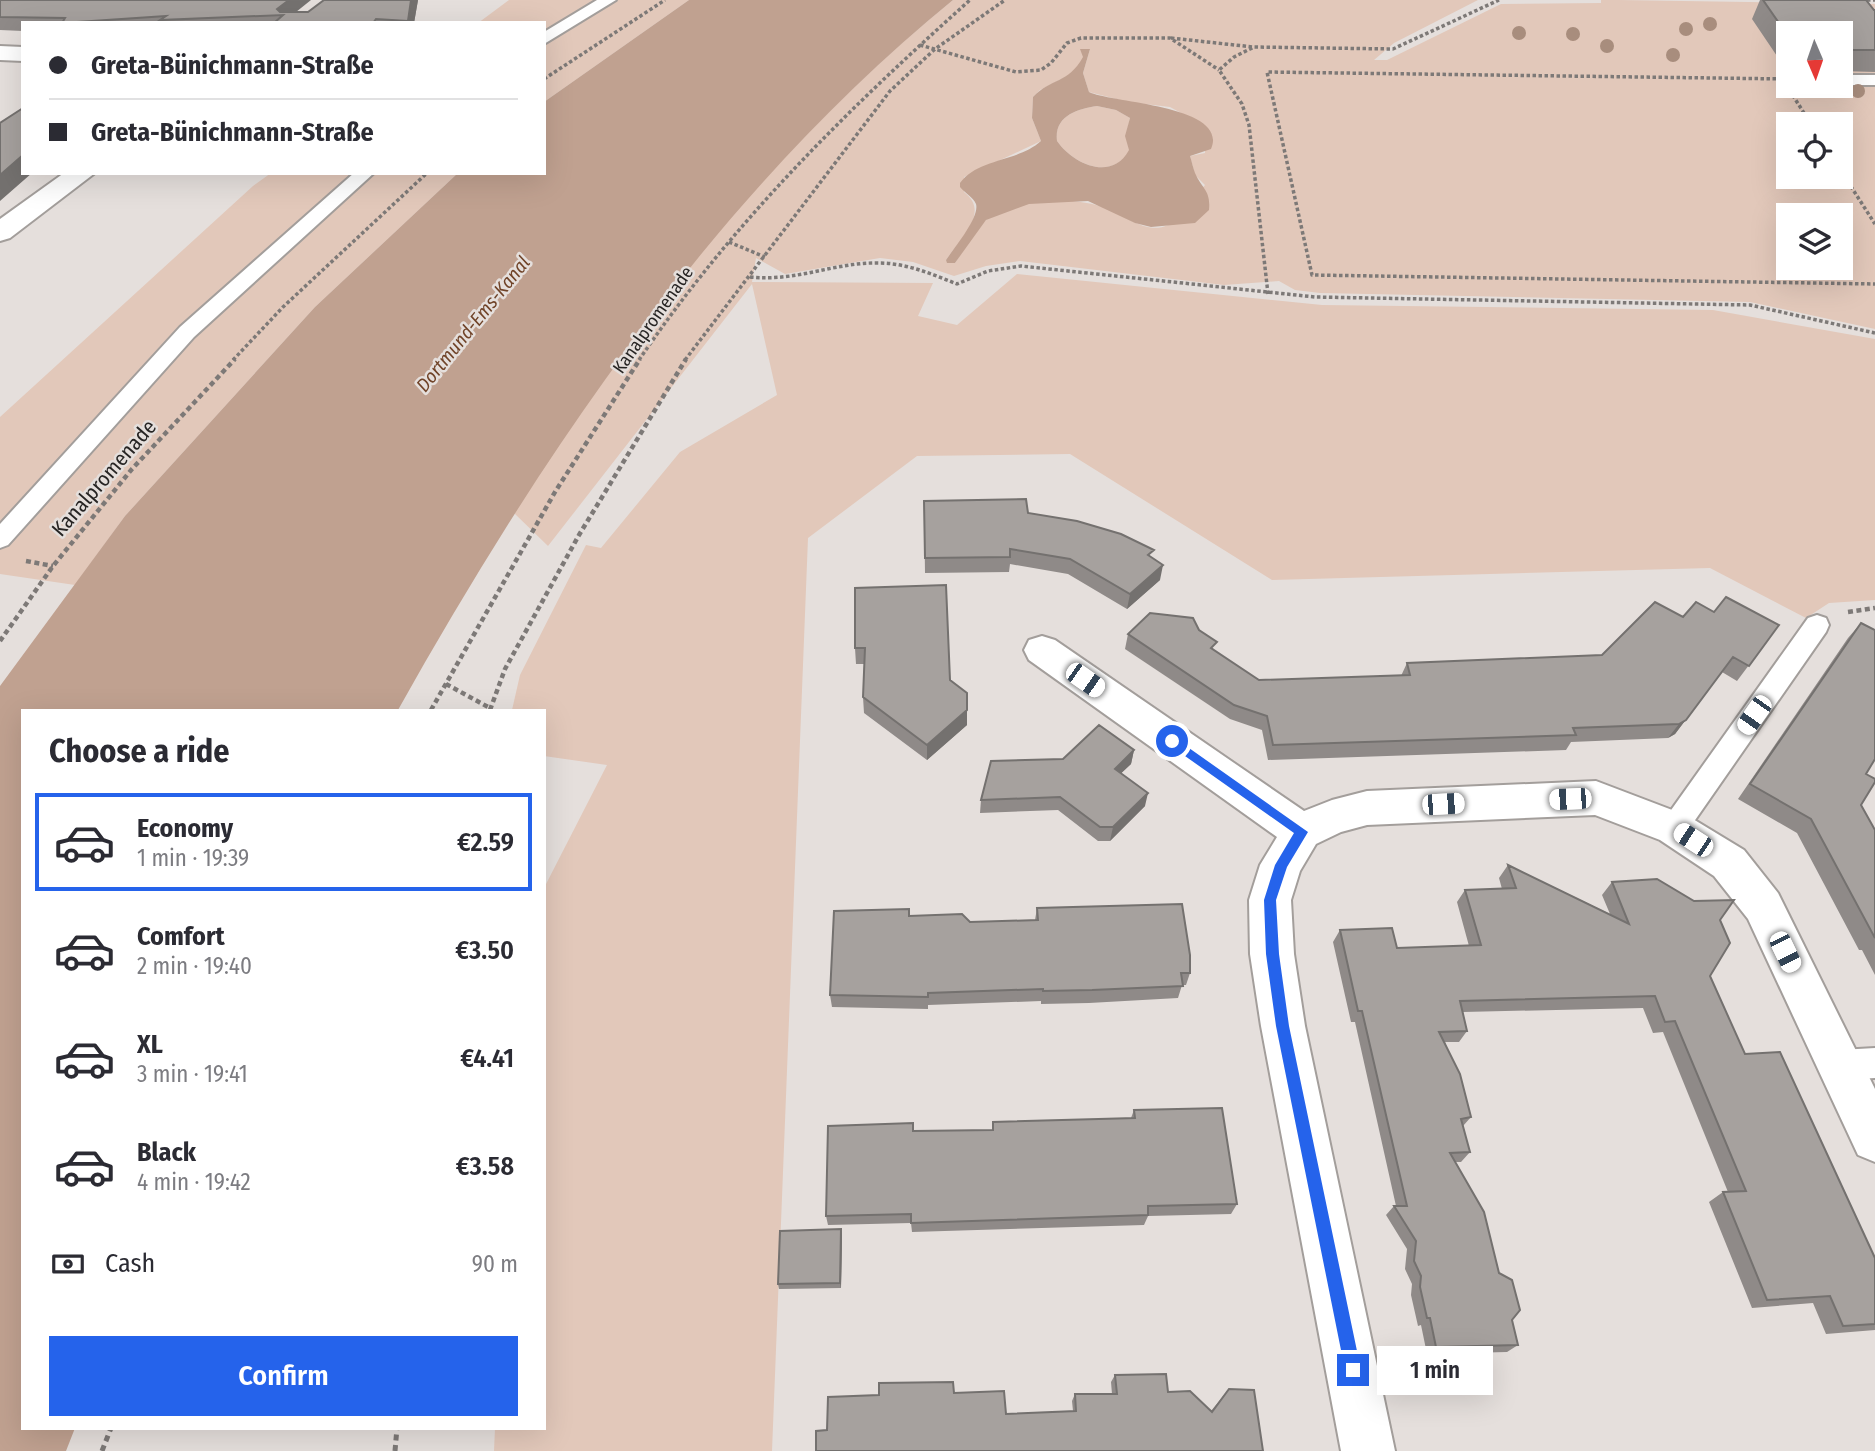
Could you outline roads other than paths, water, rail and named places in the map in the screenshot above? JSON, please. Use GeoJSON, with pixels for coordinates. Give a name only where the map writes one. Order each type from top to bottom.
{"type":"FeatureCollection","features":[{"type":"Feature","properties":{"kind":"street"},"geometry":{"type":"LineString","coordinates":[[0,53],[21,54]]}},
{"type":"Feature","properties":{"kind":"street"},"geometry":{"type":"LineString","coordinates":[[0,232],[79,175]]}},
{"type":"Feature","properties":{"kind":"street"},"geometry":{"type":"LineString","coordinates":[[1041,650],[1302,832]]}},
{"type":"Feature","properties":{"kind":"street"},"geometry":{"type":"LineString","coordinates":[[1368,1451],[1283,1026],[1272,954],[1270,900],[1281,865],[1302,832],[1332,817],[1367,808],[1596,798],[1674,828],[1729,863],[1763,906],[1858,1064],[1875,1139]]}},
{"type":"Feature","properties":{"kind":"lane"},"geometry":{"type":"LineString","coordinates":[[546,39],[608,0]]}},
{"type":"Feature","properties":{"kind":"lane"},"geometry":{"type":"LineString","coordinates":[[1853,80],[1875,80]]}},
{"type":"Feature","properties":{"kind":"lane"},"geometry":{"type":"LineString","coordinates":[[0,539],[187,332],[363,175]]}},
{"type":"Feature","properties":{"kind":"lane"},"geometry":{"type":"LineString","coordinates":[[1674,828],[1818,625]]}},
{"type":"Feature","properties":{"kind":"water","name":"Dortmund-Ems-Kanal"},"geometry":{"type":"Polygon","coordinates":[[[689,0],[953,0],[868,75],[788,155],[713,240],[642,329],[576,421],[514,516],[454,612],[399,709],[21,709],[21,1430],[74,1430],[66,1451],[0,1451],[0,686],[125,516],[315,307],[456,175],[546,175],[546,101],[689,0]]]}},
{"type":"Feature","properties":{"kind":"water"},"geometry":{"type":"Polygon","coordinates":[[[1080,49],[1090,49],[1083,73],[1089,92],[1165,108],[1203,123],[1212,134],[1211,149],[1190,156],[1195,173],[1207,194],[1209,210],[1195,223],[1151,227],[1135,223],[1088,201],[1029,204],[986,220],[955,263],[947,263],[946,260],[976,210],[975,202],[960,187],[960,183],[977,169],[1021,153],[1041,141],[1032,118],[1033,97],[1065,77],[1083,57],[1080,49]],[[1097,106],[1068,115],[1059,125],[1057,141],[1082,162],[1103,167],[1113,165],[1122,160],[1129,150],[1125,136],[1130,118],[1116,110],[1097,106]]]}}]}
